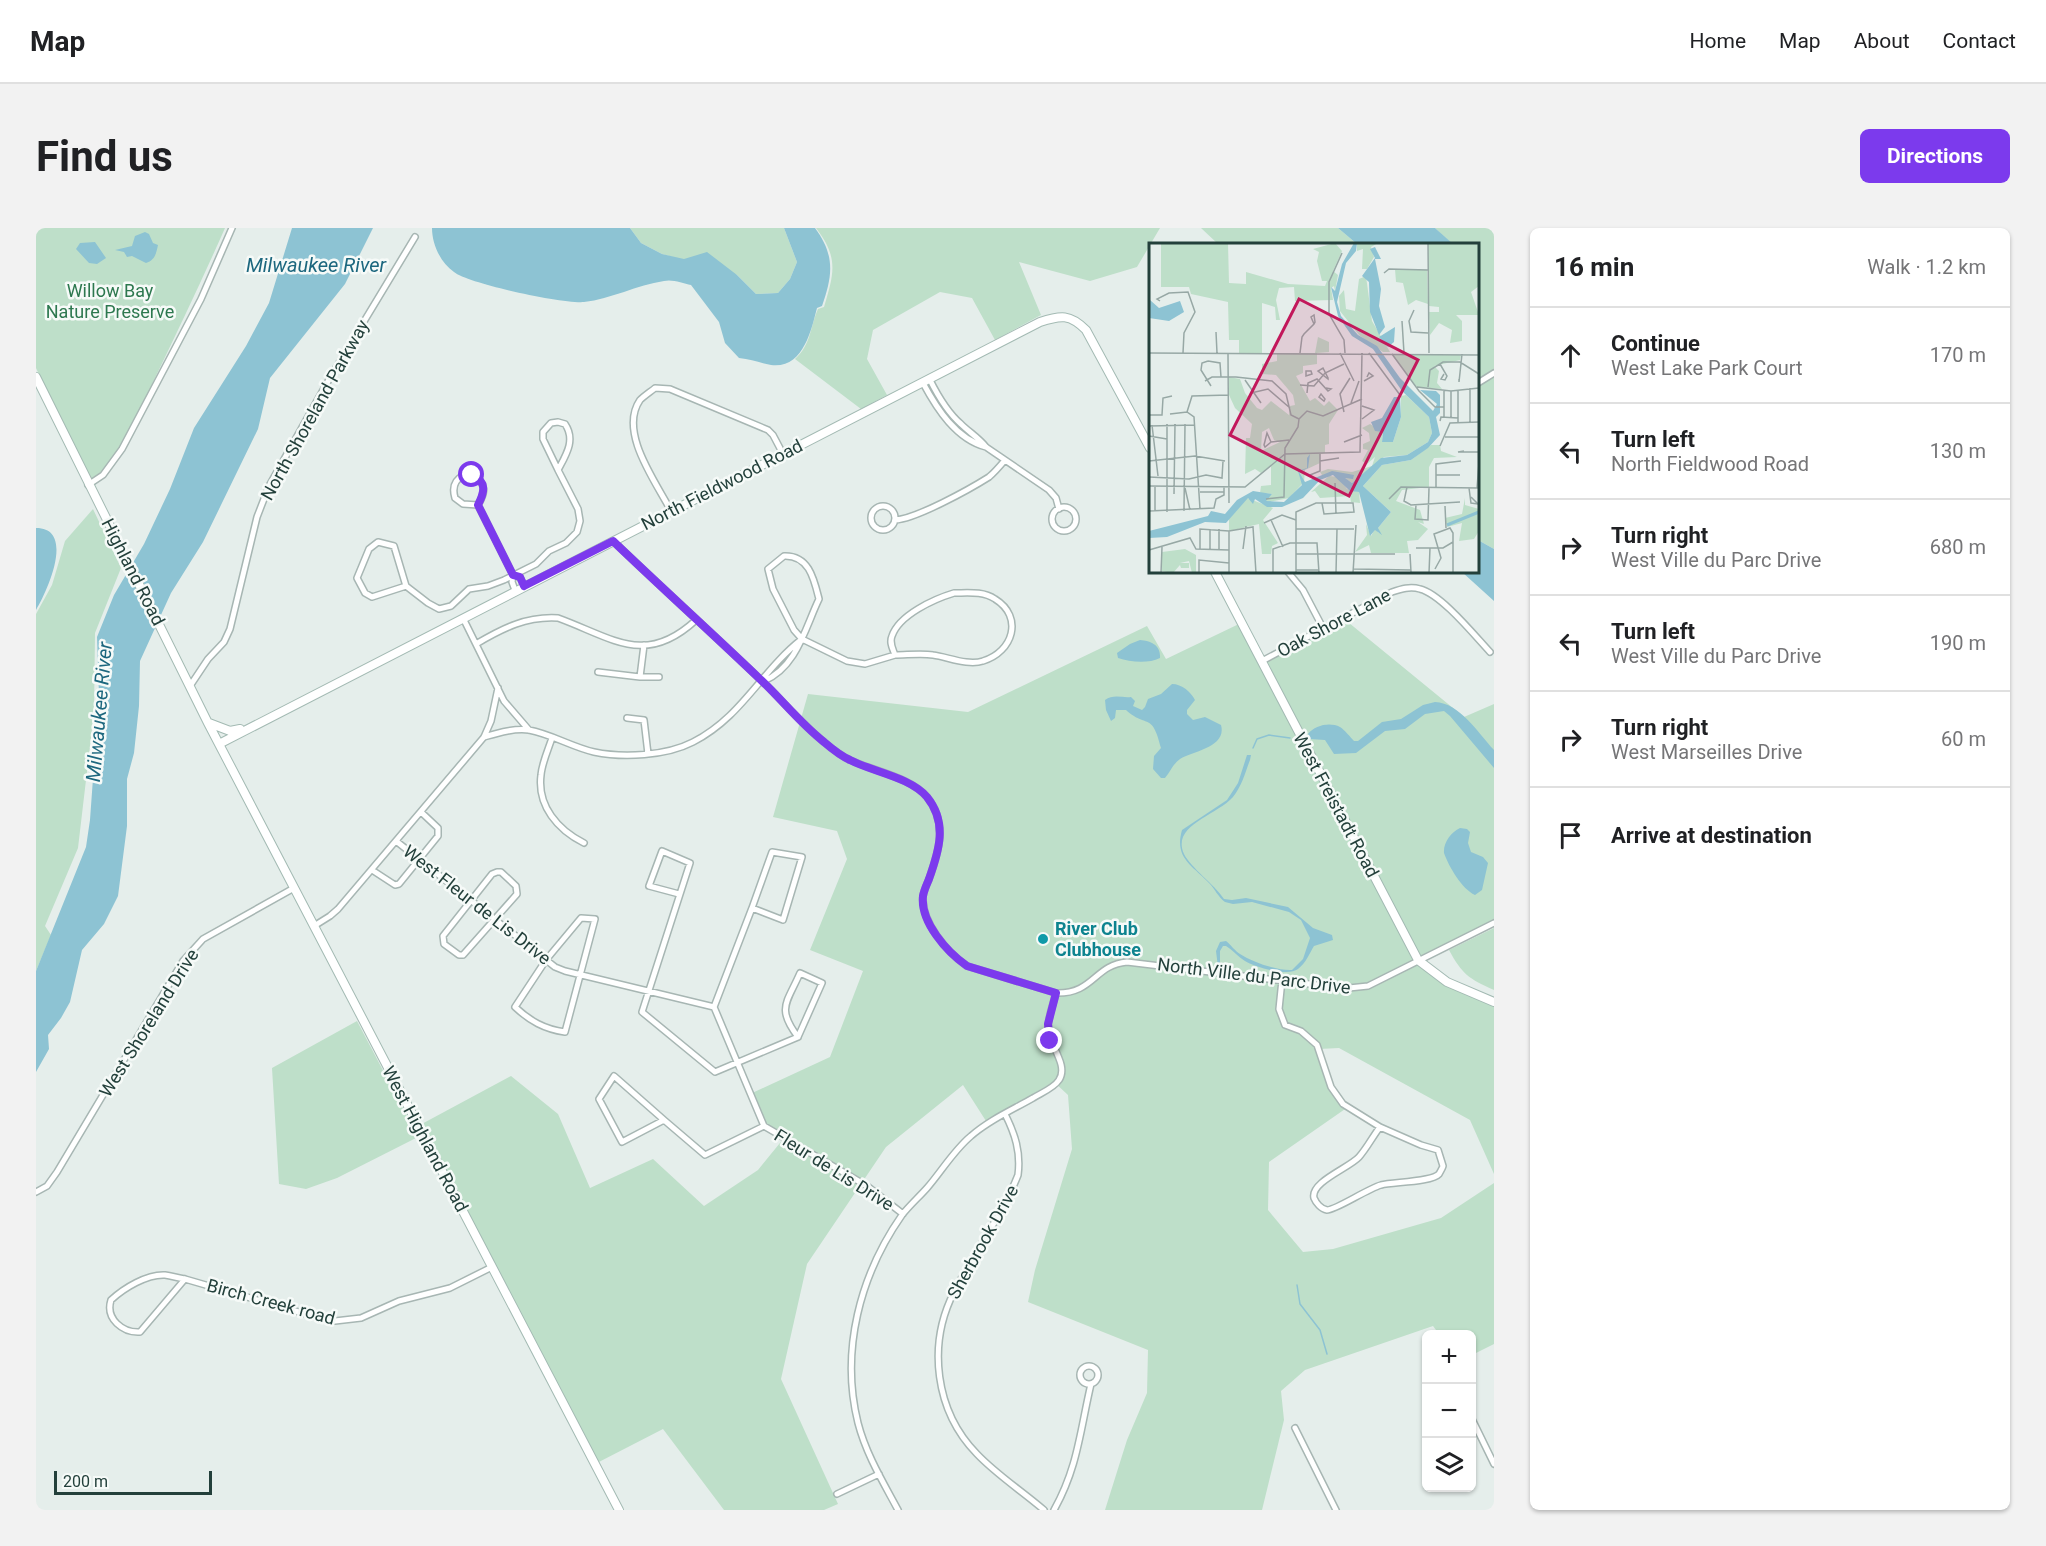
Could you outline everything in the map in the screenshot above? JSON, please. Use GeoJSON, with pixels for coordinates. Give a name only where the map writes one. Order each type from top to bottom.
{"type":"FeatureCollection","features":[{"type":"Feature","properties":{"kind":"street"},"geometry":{"type":"LineString","coordinates":[[88,484],[103,475],[122,449],[201,299],[232,228]]}},
{"type":"Feature","properties":{"kind":"street","name":"North Shoreland Parkway"},"geometry":{"type":"LineString","coordinates":[[190,686],[207,659],[224,642],[230,629],[257,517],[273,478],[415,237]]}},
{"type":"Feature","properties":{"kind":"street","name":"North Fieldwood Road"},"geometry":{"type":"LineString","coordinates":[[219,744],[1040,322],[1058,316],[1078,322],[1086,330],[1149,446]]}},
{"type":"Feature","properties":{"kind":"street"},"geometry":{"type":"LineString","coordinates":[[1479,382],[1494,373]]}},
{"type":"Feature","properties":{"kind":"street","name":"Highland Road"},"geometry":{"type":"LineString","coordinates":[[36,379],[231,767]]}},
{"type":"Feature","properties":{"kind":"street"},"geometry":{"type":"LineString","coordinates":[[926,381],[939,404],[976,444],[986,447],[1049,490],[1056,498],[1059,509]]}},
{"type":"Feature","properties":{"kind":"street"},"geometry":{"type":"LineString","coordinates":[[671,511],[636,446],[633,428],[641,399],[655,388],[670,389],[768,430],[783,454]]}},
{"type":"Feature","properties":{"kind":"street"},"geometry":{"type":"LineString","coordinates":[[406,586],[372,597],[365,593],[357,578],[369,549],[378,542],[394,546],[406,586],[439,609],[451,606],[469,589],[495,584],[536,564],[549,551],[566,543],[577,532],[580,521],[578,509],[558,470],[543,439],[543,432],[551,423],[558,422],[565,424],[571,436],[568,450],[558,470]]}},
{"type":"Feature","properties":{"kind":"street"},"geometry":{"type":"LineString","coordinates":[[895,520],[912,517],[982,481],[1005,460]]}},
{"type":"Feature","properties":{"kind":"street"},"geometry":{"type":"LineString","coordinates":[[478,505],[463,504],[455,498],[454,485],[460,477],[472,475],[481,481],[484,491],[478,505],[513,575],[512,582],[515,590]]}},
{"type":"Feature","properties":{"kind":"street"},"geometry":{"type":"LineString","coordinates":[[884,506],[892,509],[895,520],[892,527],[884,530],[874,525],[871,518],[874,510],[884,506]]}},
{"type":"Feature","properties":{"kind":"street"},"geometry":{"type":"LineString","coordinates":[[1066,508],[1073,512],[1076,519],[1071,529],[1064,531],[1054,526],[1054,515],[1059,509],[1066,508]]}},
{"type":"Feature","properties":{"kind":"street"},"geometry":{"type":"LineString","coordinates":[[613,541],[762,681],[822,741],[848,760],[886,774],[914,787],[926,796],[935,809],[940,824],[940,840],[923,894],[923,910],[936,935],[955,957],[970,967],[1056,993],[1048,1031],[1050,1041],[1061,1063],[1061,1078],[1045,1091],[968,1138],[903,1214],[881,1250],[867,1281],[858,1313],[852,1350],[851,1384],[858,1424],[879,1474],[898,1510]]}},
{"type":"Feature","properties":{"kind":"street"},"geometry":{"type":"LineString","coordinates":[[484,738],[500,732],[529,730],[593,751],[619,756],[648,754],[691,743],[715,729],[736,711],[782,657],[802,639],[819,599],[805,562],[798,557],[784,556],[768,569],[773,589],[794,630],[802,639],[848,661],[865,664],[896,655],[932,655],[980,663],[1001,651],[1009,640],[1012,629],[1009,612],[994,598],[981,593],[954,593],[938,598],[925,604],[899,625],[892,635],[891,644],[896,655]]}},
{"type":"Feature","properties":{"kind":"street","name":"West Freistadt Road"},"geometry":{"type":"LineString","coordinates":[[1216,573],[1418,960],[1447,982],[1494,1002]]}},
{"type":"Feature","properties":{"kind":"street"},"geometry":{"type":"LineString","coordinates":[[1289,573],[1303,590],[1323,628]]}},
{"type":"Feature","properties":{"kind":"street"},"geometry":{"type":"LineString","coordinates":[[513,575],[520,577],[524,586]]}},
{"type":"Feature","properties":{"kind":"street","name":"Oak Shore Lane"},"geometry":{"type":"LineString","coordinates":[[1262,661],[1392,592],[1412,588],[1422,589],[1440,602],[1490,652]]}},
{"type":"Feature","properties":{"kind":"street"},"geometry":{"type":"LineString","coordinates":[[463,618],[504,701],[529,730]]}},
{"type":"Feature","properties":{"kind":"street"},"geometry":{"type":"LineString","coordinates":[[476,644],[515,623],[531,618],[558,618],[632,646],[671,639],[696,620]]}},
{"type":"Feature","properties":{"kind":"street"},"geometry":{"type":"LineString","coordinates":[[640,677],[644,645]]}},
{"type":"Feature","properties":{"kind":"street"},"geometry":{"type":"LineString","coordinates":[[598,672],[659,677]]}},
{"type":"Feature","properties":{"kind":"street"},"geometry":{"type":"LineString","coordinates":[[314,926],[338,909],[484,738],[496,702],[498,688]]}},
{"type":"Feature","properties":{"kind":"street"},"geometry":{"type":"LineString","coordinates":[[627,718],[644,720],[648,754]]}},
{"type":"Feature","properties":{"kind":"street"},"geometry":{"type":"LineString","coordinates":[[208,723],[230,731],[253,726]]}},
{"type":"Feature","properties":{"kind":"street"},"geometry":{"type":"LineString","coordinates":[[552,738],[541,775],[545,804],[552,818],[568,835],[584,843]]}},
{"type":"Feature","properties":{"kind":"street","name":"West Highland Road"},"geometry":{"type":"LineString","coordinates":[[231,767],[619,1510]]}},
{"type":"Feature","properties":{"kind":"street"},"geometry":{"type":"LineString","coordinates":[[372,870],[395,885],[399,884],[440,831],[421,812]]}},
{"type":"Feature","properties":{"kind":"street","name":"West Fleur de Lis Drive"},"geometry":{"type":"LineString","coordinates":[[396,841],[546,960],[565,971],[714,1007]]}},
{"type":"Feature","properties":{"kind":"street"},"geometry":{"type":"LineString","coordinates":[[679,894],[649,886],[662,851],[690,863],[642,1012],[715,1072],[798,1037],[822,983],[800,973],[784,1014],[798,1037]]}},
{"type":"Feature","properties":{"kind":"street"},"geometry":{"type":"LineString","coordinates":[[664,1120],[622,1142],[599,1099],[614,1076],[705,1155],[764,1126],[735,1062],[714,1007],[772,852],[802,857],[783,920],[752,908]]}},
{"type":"Feature","properties":{"kind":"street"},"geometry":{"type":"LineString","coordinates":[[501,872],[516,886],[517,894],[463,955],[455,953],[444,944],[443,936],[471,902],[492,874],[501,872]]}},
{"type":"Feature","properties":{"kind":"street","name":"West Shoreland Drive"},"geometry":{"type":"LineString","coordinates":[[36,1192],[46,1186],[57,1172],[183,961],[193,948],[216,931],[294,888]]}},
{"type":"Feature","properties":{"kind":"street"},"geometry":{"type":"LineString","coordinates":[[581,918],[595,919],[565,1032],[551,1030],[537,1024],[515,1006],[546,960],[581,918]]}},
{"type":"Feature","properties":{"kind":"street","name":"North Ville du Parc Drive"},"geometry":{"type":"LineString","coordinates":[[1056,993],[1070,994],[1078,991],[1108,967],[1127,962],[1362,988],[1494,923]]}},
{"type":"Feature","properties":{"kind":"street"},"geometry":{"type":"LineString","coordinates":[[1282,980],[1279,1009],[1285,1024],[1301,1031],[1317,1045],[1331,1087],[1342,1104],[1380,1127],[1438,1150],[1443,1166],[1439,1174],[1432,1179],[1393,1182],[1367,1189],[1337,1207],[1327,1210],[1320,1207],[1314,1199],[1314,1191],[1319,1183],[1360,1156],[1380,1127]]}},
{"type":"Feature","properties":{"kind":"street","name":"Sherbrook Drive"},"geometry":{"type":"LineString","coordinates":[[1005,1114],[1018,1147],[1018,1175],[945,1312],[938,1351],[940,1388],[946,1408],[958,1430],[975,1453],[1044,1510]]}},
{"type":"Feature","properties":{"kind":"street","name":"Fleur de Lis Drive"},"geometry":{"type":"LineString","coordinates":[[764,1126],[867,1186],[903,1214]]}},
{"type":"Feature","properties":{"kind":"street","name":"Birch Creek road"},"geometry":{"type":"LineString","coordinates":[[185,1279],[140,1332],[130,1333],[117,1325],[110,1314],[111,1300],[120,1291],[144,1280],[164,1275],[185,1279],[335,1321],[361,1318],[399,1301],[450,1288],[492,1268]]}},
{"type":"Feature","properties":{"kind":"street"},"geometry":{"type":"LineString","coordinates":[[1054,1510],[1066,1489],[1078,1455],[1082,1423],[1091,1384]]}},
{"type":"Feature","properties":{"kind":"street"},"geometry":{"type":"LineString","coordinates":[[1476,1427],[1494,1464]]}},
{"type":"Feature","properties":{"kind":"street"},"geometry":{"type":"LineString","coordinates":[[1295,1428],[1336,1510]]}},
{"type":"Feature","properties":{"kind":"street"},"geometry":{"type":"LineString","coordinates":[[837,1494],[879,1474]]}},
{"type":"Feature","properties":{"kind":"green space","name":"Willow Bay Nature Preserve"},"geometry":{"type":"Polygon","coordinates":[[[36,228],[225,228],[129,434],[112,461],[90,482],[36,368],[36,228]]]}},
{"type":"Feature","properties":{"kind":"green space"},"geometry":{"type":"Polygon","coordinates":[[[630,228],[784,228],[797,262],[790,279],[778,293],[756,294],[737,275],[662,254],[641,243],[630,228]]]}},
{"type":"Feature","properties":{"kind":"green space"},"geometry":{"type":"Polygon","coordinates":[[[816,228],[1160,228],[1149,243],[1137,267],[1090,281],[1019,262],[1041,315],[995,340],[972,298],[940,292],[873,330],[867,359],[887,395],[861,409],[795,359],[807,342],[818,309],[824,307],[830,285],[831,257],[816,228]]]}},
{"type":"Feature","properties":{"kind":"green space"},"geometry":{"type":"Polygon","coordinates":[[[1201,228],[1338,228],[1356,243],[1217,243],[1201,228]]]}},
{"type":"Feature","properties":{"kind":"green space"},"geometry":{"type":"Polygon","coordinates":[[[1435,228],[1494,228],[1494,549],[1479,541],[1479,243],[1451,243],[1435,228]]]}},
{"type":"Feature","properties":{"kind":"green space"},"geometry":{"type":"Polygon","coordinates":[[[93,509],[121,568],[95,633],[94,712],[78,848],[45,926],[51,935],[36,971],[36,614],[52,585],[65,541],[93,509]]]}},
{"type":"Feature","properties":{"kind":"green space"},"geometry":{"type":"Polygon","coordinates":[[[1343,618],[1464,717],[1494,704],[1494,923],[1418,960],[1433,973],[1494,1002],[1494,1174],[1470,1120],[1339,1048],[1319,1049],[1331,1087],[1348,1107],[1269,1162],[1268,1210],[1303,1252],[1333,1249],[1441,1218],[1494,1183],[1494,1344],[1476,1353],[1476,1330],[1436,1330],[1433,1326],[1305,1370],[1281,1391],[1284,1420],[1262,1510],[1105,1510],[1127,1440],[1147,1393],[1148,1350],[1028,1302],[1035,1270],[1072,1149],[1068,1095],[1054,1082],[986,1121],[963,1085],[886,1147],[807,1264],[781,1379],[838,1504],[824,1510],[724,1510],[663,1429],[595,1464],[418,1126],[511,1076],[558,1114],[590,1188],[653,1159],[704,1206],[758,1170],[784,1138],[764,1126],[750,1094],[830,1057],[863,971],[810,950],[847,859],[837,831],[773,817],[808,694],[968,712],[1147,626],[1166,659],[1241,623],[1262,661],[1343,618]]]}},
{"type":"Feature","properties":{"kind":"green space"},"geometry":{"type":"Polygon","coordinates":[[[1494,928],[1494,990],[1467,975],[1449,950],[1494,928]]]}},
{"type":"Feature","properties":{"kind":"green space"},"geometry":{"type":"Polygon","coordinates":[[[357,1021],[418,1137],[337,1178],[306,1189],[279,1184],[272,1068],[357,1021]]]}},
{"type":"Feature","properties":{"kind":"water","name":"Milwaukee River"},"geometry":{"type":"Polygon","coordinates":[[[292,228],[373,228],[345,284],[270,378],[258,429],[203,542],[171,593],[140,661],[139,706],[134,753],[127,779],[127,826],[118,896],[104,924],[82,950],[70,1002],[48,1035],[49,1049],[36,1072],[36,971],[86,847],[90,820],[99,695],[97,637],[114,595],[144,544],[170,489],[194,428],[246,346],[269,303],[292,228]]]}},
{"type":"Feature","properties":{"kind":"water"},"geometry":{"type":"Polygon","coordinates":[[[432,228],[630,228],[641,243],[662,254],[684,259],[707,252],[737,275],[756,294],[778,293],[790,279],[797,262],[784,228],[815,228],[829,256],[830,275],[822,306],[817,308],[804,347],[791,361],[782,365],[771,365],[739,358],[725,343],[719,322],[691,285],[664,281],[584,302],[557,300],[517,292],[478,282],[454,272],[438,252],[433,240],[432,228]]]}},
{"type":"Feature","properties":{"kind":"water"},"geometry":{"type":"Polygon","coordinates":[[[1338,228],[1435,228],[1452,243],[1356,243],[1338,228]]]}},
{"type":"Feature","properties":{"kind":"water"},"geometry":{"type":"Polygon","coordinates":[[[145,232],[149,234],[153,243],[158,245],[155,256],[149,262],[146,263],[132,256],[127,257],[124,252],[115,250],[132,246],[135,236],[145,232]]]}},
{"type":"Feature","properties":{"kind":"water"},"geometry":{"type":"Polygon","coordinates":[[[95,242],[106,258],[97,264],[89,263],[76,249],[80,243],[95,242]]]}},
{"type":"Feature","properties":{"kind":"water"},"geometry":{"type":"Polygon","coordinates":[[[36,528],[48,531],[54,538],[56,549],[51,576],[36,610],[36,528]]]}},
{"type":"Feature","properties":{"kind":"water"},"geometry":{"type":"Polygon","coordinates":[[[1479,541],[1494,549],[1494,601],[1463,573],[1479,573],[1479,541]]]}},
{"type":"Feature","properties":{"kind":"water"},"geometry":{"type":"Polygon","coordinates":[[[1140,640],[1154,644],[1159,650],[1160,658],[1139,662],[1118,658],[1117,653],[1140,640]]]}},
{"type":"Feature","properties":{"kind":"water"},"geometry":{"type":"Polygon","coordinates":[[[1172,684],[1189,691],[1195,700],[1187,710],[1187,714],[1193,720],[1205,717],[1221,725],[1222,732],[1214,743],[1180,759],[1165,778],[1161,778],[1153,769],[1154,756],[1161,748],[1155,729],[1148,722],[1133,716],[1126,710],[1116,710],[1115,718],[1111,721],[1105,700],[1114,697],[1131,697],[1135,701],[1133,706],[1142,710],[1148,699],[1161,694],[1172,684]]]}},
{"type":"Feature","properties":{"kind":"water"},"geometry":{"type":"Polygon","coordinates":[[[1435,702],[1453,708],[1475,728],[1494,750],[1494,768],[1444,711],[1425,714],[1405,729],[1385,731],[1356,753],[1334,754],[1325,740],[1310,739],[1308,734],[1319,727],[1332,725],[1340,727],[1354,741],[1358,741],[1382,722],[1401,719],[1423,705],[1435,702]]]}},
{"type":"Feature","properties":{"kind":"water"},"geometry":{"type":"Polygon","coordinates":[[[1247,755],[1251,755],[1250,760],[1236,793],[1225,804],[1189,828],[1182,844],[1184,854],[1224,899],[1246,898],[1288,907],[1313,928],[1332,935],[1333,940],[1314,946],[1303,964],[1293,971],[1279,972],[1256,966],[1242,959],[1226,946],[1223,946],[1220,951],[1220,967],[1218,967],[1216,951],[1220,942],[1226,941],[1238,953],[1251,960],[1292,970],[1303,959],[1310,938],[1301,920],[1289,912],[1252,902],[1233,904],[1225,902],[1186,860],[1180,848],[1182,830],[1227,800],[1238,783],[1247,755]]]}},
{"type":"Feature","properties":{"kind":"water"},"geometry":{"type":"Polygon","coordinates":[[[1460,828],[1470,832],[1468,843],[1471,852],[1483,857],[1488,863],[1482,890],[1475,895],[1465,888],[1449,865],[1444,853],[1448,838],[1460,828]]]}},
{"type":"Feature","properties":{"kind":"waterway"},"geometry":{"type":"LineString","coordinates":[[1253,748],[1257,739],[1269,735],[1290,738]]}},
{"type":"Feature","properties":{"kind":"waterway"},"geometry":{"type":"LineString","coordinates":[[1297,1285],[1300,1304],[1320,1330],[1327,1354]]}},
{"type":"Feature","properties":{"kind":"place","name":"River Club Clubhouse"},"geometry":{"type":"Point","coordinates":[1043,939]}},
{"type":"Feature","properties":{"kind":"route"},"geometry":{"type":"LineString","coordinates":[[472,475],[477,477],[484,486],[478,505],[513,575],[520,577],[524,586],[613,541],[762,681],[822,741],[848,760],[886,774],[914,787],[926,796],[935,809],[940,824],[940,840],[923,894],[923,910],[936,935],[955,957],[967,966],[1056,993],[1048,1024],[1050,1041]]}}]}
